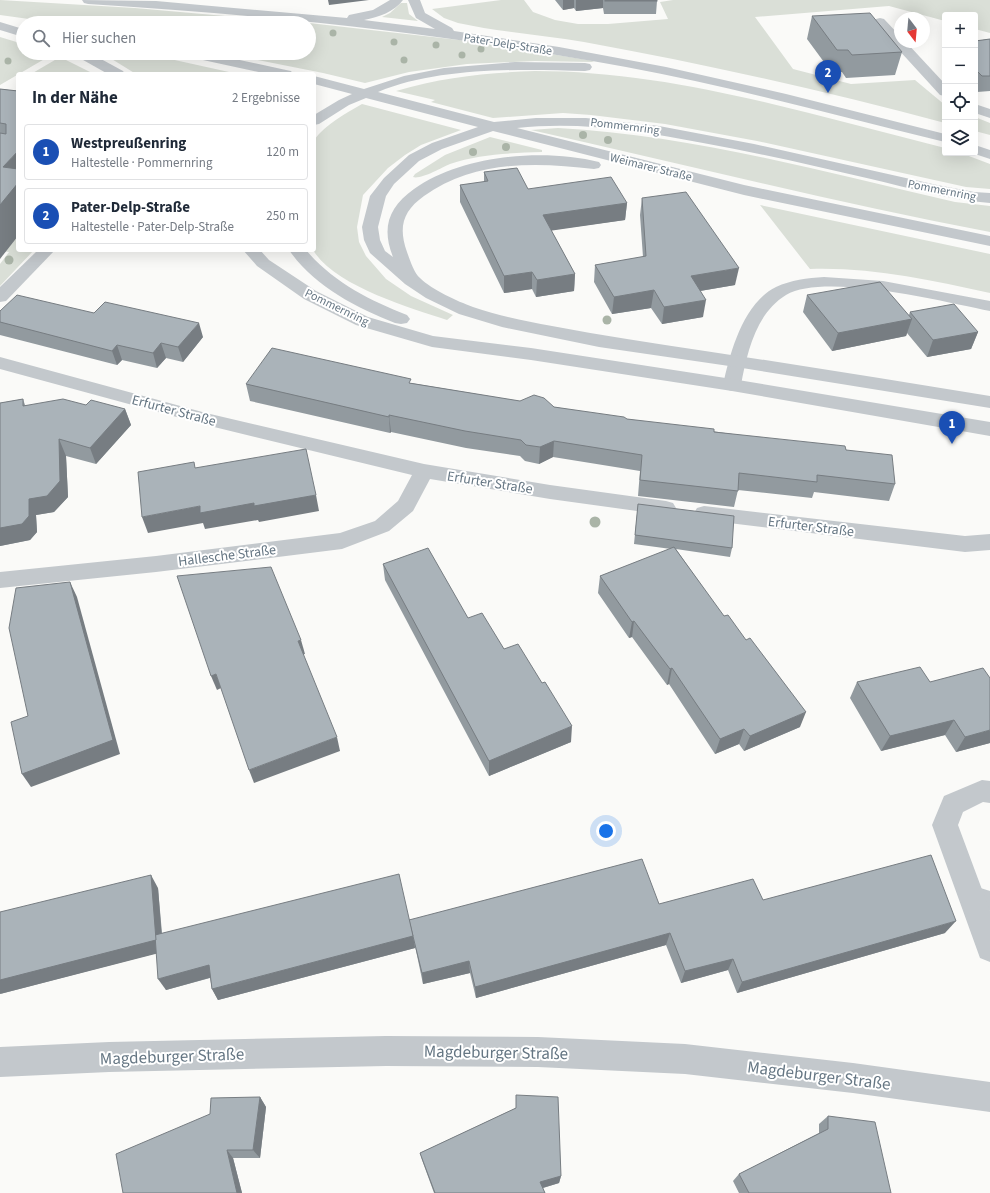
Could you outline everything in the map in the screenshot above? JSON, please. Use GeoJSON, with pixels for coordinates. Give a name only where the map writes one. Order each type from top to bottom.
{"type":"FeatureCollection","features":[{"type":"Feature","properties":{"kind":"street","name":"Pater-Delp-Straße"},"geometry":{"type":"LineString","coordinates":[[88,0],[204,8],[289,16]]}},
{"type":"Feature","properties":{"kind":"street"},"geometry":{"type":"LineString","coordinates":[[332,20],[366,16],[384,10],[397,0]]}},
{"type":"Feature","properties":{"kind":"street"},"geometry":{"type":"LineString","coordinates":[[414,0],[420,15],[456,36]]}},
{"type":"Feature","properties":{"kind":"street","name":"Pater-Delp-Straße"},"geometry":{"type":"LineString","coordinates":[[316,18],[456,36],[627,63],[723,83],[942,137]]}},
{"type":"Feature","properties":{"kind":"street"},"geometry":{"type":"LineString","coordinates":[[0,20],[16,23]]}},
{"type":"Feature","properties":{"kind":"street"},"geometry":{"type":"LineString","coordinates":[[880,22],[942,89]]}},
{"type":"Feature","properties":{"kind":"street"},"geometry":{"type":"LineString","coordinates":[[0,26],[16,31]]}},
{"type":"Feature","properties":{"kind":"street"},"geometry":{"type":"LineString","coordinates":[[93,60],[114,72]]}},
{"type":"Feature","properties":{"kind":"street"},"geometry":{"type":"LineString","coordinates":[[221,60],[277,72]]}},
{"type":"Feature","properties":{"kind":"street"},"geometry":{"type":"LineString","coordinates":[[316,120],[330,109],[347,100],[378,88],[416,77],[469,69],[535,66],[590,67],[639,71],[723,83]]}},
{"type":"Feature","properties":{"kind":"street","name":"Weimarer Straße"},"geometry":{"type":"LineString","coordinates":[[318,81],[744,190],[990,241]]}},
{"type":"Feature","properties":{"kind":"street"},"geometry":{"type":"LineString","coordinates":[[978,109],[990,114]]}},
{"type":"Feature","properties":{"kind":"street","name":"Pommernring"},"geometry":{"type":"LineString","coordinates":[[990,198],[974,197],[937,190],[754,148],[659,130],[586,122],[562,121],[514,123],[491,126],[443,143],[414,158],[389,181],[378,196],[370,227],[372,240],[378,253],[411,280],[432,294],[465,310],[508,323],[599,341],[736,361],[990,402]]}},
{"type":"Feature","properties":{"kind":"street"},"geometry":{"type":"LineString","coordinates":[[978,146],[990,149]]}},
{"type":"Feature","properties":{"kind":"street"},"geometry":{"type":"LineString","coordinates":[[978,150],[990,155]]}},
{"type":"Feature","properties":{"kind":"street"},"geometry":{"type":"LineString","coordinates":[[411,280],[397,248],[395,229],[396,218],[405,203],[421,189],[436,181],[481,165],[526,160],[578,162],[744,190]]}},
{"type":"Feature","properties":{"kind":"street"},"geometry":{"type":"LineString","coordinates":[[0,297],[45,252]]}},
{"type":"Feature","properties":{"kind":"street","name":"Pommernring"},"geometry":{"type":"LineString","coordinates":[[253,252],[263,263],[310,295],[362,321],[432,341],[531,354],[732,385],[990,429]]}},
{"type":"Feature","properties":{"kind":"street","name":"Pommernring"},"geometry":{"type":"LineString","coordinates":[[298,252],[305,261],[328,282],[374,309],[439,334],[531,354]]}},
{"type":"Feature","properties":{"kind":"street"},"geometry":{"type":"LineString","coordinates":[[732,385],[736,361],[752,324],[767,302],[782,291],[801,284],[842,281],[912,291],[990,306]]}},
{"type":"Feature","properties":{"kind":"street","name":"Erfurter Straße"},"geometry":{"type":"LineString","coordinates":[[0,363],[206,419],[424,472],[685,511],[965,544],[990,542]]}},
{"type":"Feature","properties":{"kind":"street","name":"Hallesche Straße"},"geometry":{"type":"LineString","coordinates":[[0,580],[342,541],[382,526],[406,506],[424,472]]}},
{"type":"Feature","properties":{"kind":"street"},"geometry":{"type":"LineString","coordinates":[[990,792],[982,791],[952,804],[945,825],[980,898],[990,948]]}},
{"type":"Feature","properties":{"kind":"street","name":"Magdeburger Straße"},"geometry":{"type":"LineString","coordinates":[[0,1062],[108,1057],[386,1051],[538,1052],[685,1059],[853,1078],[990,1097]]}},
{"type":"Feature","properties":{"kind":"shaded area"},"geometry":{"type":"Polygon","coordinates":[[[0,0],[135,8],[226,16],[16,16],[16,17],[0,15],[0,0]]]}},
{"type":"Feature","properties":{"kind":"shaded area"},"geometry":{"type":"Polygon","coordinates":[[[501,0],[524,0],[533,12],[555,20],[578,24],[608,24],[668,19],[660,2],[673,0],[990,0],[990,33],[978,30],[978,12],[942,12],[942,20],[930,17],[930,12],[911,12],[889,6],[755,17],[793,69],[851,84],[915,80],[942,102],[942,122],[810,89],[675,59],[584,42],[489,29],[458,23],[444,18],[432,9],[501,0]]]}},
{"type":"Feature","properties":{"kind":"shaded area"},"geometry":{"type":"Polygon","coordinates":[[[401,3],[407,3],[409,14],[418,21],[382,17],[390,13],[401,3]]]}},
{"type":"Feature","properties":{"kind":"shaded area"},"geometry":{"type":"Polygon","coordinates":[[[316,24],[477,42],[594,61],[535,61],[467,64],[409,72],[365,83],[257,60],[316,60],[316,24]]]}},
{"type":"Feature","properties":{"kind":"shaded area"},"geometry":{"type":"Polygon","coordinates":[[[0,37],[16,42],[16,60],[43,60],[22,72],[16,72],[16,76],[0,85],[0,37]]]}},
{"type":"Feature","properties":{"kind":"shaded area"},"geometry":{"type":"Polygon","coordinates":[[[55,60],[66,60],[90,72],[34,72],[55,60]]]}},
{"type":"Feature","properties":{"kind":"shaded area"},"geometry":{"type":"Polygon","coordinates":[[[113,60],[175,60],[229,72],[133,72],[113,60]]]}},
{"type":"Feature","properties":{"kind":"shaded area"},"geometry":{"type":"Polygon","coordinates":[[[535,71],[587,73],[639,78],[742,97],[793,109],[942,147],[942,156],[969,156],[990,164],[990,189],[966,187],[757,141],[665,124],[563,113],[493,118],[431,102],[435,100],[396,91],[431,82],[465,76],[535,71]]]}},
{"type":"Feature","properties":{"kind":"shaded area"},"geometry":{"type":"Polygon","coordinates":[[[362,104],[461,130],[421,145],[388,168],[363,195],[357,227],[359,242],[366,256],[386,279],[411,296],[453,315],[447,320],[393,302],[355,285],[323,263],[315,252],[316,252],[316,138],[330,124],[362,104]]]}},
{"type":"Feature","properties":{"kind":"shaded area"},"geometry":{"type":"Polygon","coordinates":[[[978,118],[990,123],[990,135],[978,132],[978,118]]]}},
{"type":"Feature","properties":{"kind":"shaded area"},"geometry":{"type":"Polygon","coordinates":[[[558,128],[658,138],[758,156],[955,202],[990,206],[990,232],[817,196],[531,130],[558,128]]]}},
{"type":"Feature","properties":{"kind":"shaded area"},"geometry":{"type":"Polygon","coordinates":[[[490,137],[542,150],[542,152],[472,158],[450,164],[420,177],[413,177],[415,174],[445,155],[490,137]]]}},
{"type":"Feature","properties":{"kind":"shaded area"},"geometry":{"type":"Polygon","coordinates":[[[760,205],[990,254],[990,293],[923,279],[878,272],[810,269],[760,205]]]}},
{"type":"Feature","properties":{"kind":"shaded area"},"geometry":{"type":"Polygon","coordinates":[[[0,215],[16,217],[16,252],[32,252],[0,286],[0,264],[9,252],[0,251],[0,215]]]}},
{"type":"Feature","properties":{"kind":"building"},"geometry":{"type":"Polygon","coordinates":[[[657,0],[657,1],[605,1],[657,0]]]}},
{"type":"Feature","properties":{"kind":"building"},"geometry":{"type":"Polygon","coordinates":[[[870,13],[894,42],[894,48],[899,48],[902,52],[852,55],[848,50],[837,50],[812,16],[870,13]]]}},
{"type":"Feature","properties":{"kind":"building"},"geometry":{"type":"Polygon","coordinates":[[[990,39],[990,76],[982,76],[978,72],[978,41],[990,39]]]}},
{"type":"Feature","properties":{"kind":"building"},"geometry":{"type":"Polygon","coordinates":[[[0,89],[16,91],[16,153],[3,167],[16,169],[16,185],[0,205],[0,133],[6,134],[6,124],[0,123],[0,89]]]}},
{"type":"Feature","properties":{"kind":"building"},"geometry":{"type":"Polygon","coordinates":[[[517,168],[528,189],[611,177],[627,203],[543,215],[575,274],[537,280],[532,272],[504,276],[460,185],[488,181],[484,172],[517,168]]]}},
{"type":"Feature","properties":{"kind":"building"},"geometry":{"type":"Polygon","coordinates":[[[686,192],[739,268],[691,276],[706,300],[664,307],[654,290],[614,297],[595,265],[646,256],[642,198],[686,192]]]}},
{"type":"Feature","properties":{"kind":"building"},"geometry":{"type":"Polygon","coordinates":[[[880,282],[912,319],[838,333],[807,295],[880,282]]]}},
{"type":"Feature","properties":{"kind":"building"},"geometry":{"type":"Polygon","coordinates":[[[17,295],[94,313],[105,302],[199,323],[178,347],[161,343],[153,353],[117,345],[112,351],[0,322],[0,311],[17,295]]]}},
{"type":"Feature","properties":{"kind":"building"},"geometry":{"type":"Polygon","coordinates":[[[954,304],[978,332],[933,340],[910,312],[954,304]]]}},
{"type":"Feature","properties":{"kind":"building"},"geometry":{"type":"Polygon","coordinates":[[[272,348],[411,379],[409,383],[520,401],[534,395],[544,398],[554,407],[624,417],[627,419],[714,429],[714,432],[845,446],[846,450],[892,455],[895,484],[817,475],[817,482],[739,473],[738,491],[640,480],[642,455],[554,441],[540,447],[526,445],[521,440],[465,431],[389,415],[389,417],[246,384],[272,348]]]}},
{"type":"Feature","properties":{"kind":"building"},"geometry":{"type":"Polygon","coordinates":[[[23,399],[23,406],[63,399],[86,405],[91,400],[125,409],[90,448],[59,439],[60,481],[47,496],[29,499],[29,516],[22,524],[0,528],[0,403],[23,399]]]}},
{"type":"Feature","properties":{"kind":"building"},"geometry":{"type":"Polygon","coordinates":[[[306,449],[316,495],[254,506],[254,503],[200,513],[200,506],[142,517],[138,472],[194,462],[195,468],[306,449]]]}},
{"type":"Feature","properties":{"kind":"building"},"geometry":{"type":"Polygon","coordinates":[[[638,504],[734,516],[732,548],[635,535],[638,504]]]}},
{"type":"Feature","properties":{"kind":"building"},"geometry":{"type":"Polygon","coordinates":[[[674,547],[724,616],[728,615],[746,640],[750,638],[806,712],[750,736],[744,729],[720,739],[672,668],[670,669],[634,621],[632,622],[600,576],[674,547]]]}},
{"type":"Feature","properties":{"kind":"building"},"geometry":{"type":"Polygon","coordinates":[[[428,548],[468,618],[482,613],[504,649],[518,644],[542,683],[545,682],[572,726],[489,761],[383,564],[428,548]]]}},
{"type":"Feature","properties":{"kind":"building"},"geometry":{"type":"Polygon","coordinates":[[[271,567],[301,640],[298,641],[337,737],[249,770],[216,674],[211,676],[177,576],[271,567]]]}},
{"type":"Feature","properties":{"kind":"building"},"geometry":{"type":"Polygon","coordinates":[[[70,582],[113,740],[22,774],[11,722],[28,716],[9,628],[16,588],[70,582]]]}},
{"type":"Feature","properties":{"kind":"building"},"geometry":{"type":"Polygon","coordinates":[[[920,667],[930,682],[983,668],[990,678],[990,730],[965,737],[954,720],[890,736],[857,682],[920,667]]]}},
{"type":"Feature","properties":{"kind":"building"},"geometry":{"type":"Polygon","coordinates":[[[931,855],[956,921],[742,982],[733,959],[685,971],[670,933],[475,987],[469,961],[422,973],[409,920],[642,859],[659,904],[753,879],[763,900],[931,855]]]}},
{"type":"Feature","properties":{"kind":"building"},"geometry":{"type":"Polygon","coordinates":[[[399,874],[413,936],[212,989],[209,965],[158,979],[155,935],[399,874]]]}},
{"type":"Feature","properties":{"kind":"building"},"geometry":{"type":"Polygon","coordinates":[[[151,875],[156,940],[0,980],[0,912],[151,875]]]}},
{"type":"Feature","properties":{"kind":"building"},"geometry":{"type":"Polygon","coordinates":[[[516,1095],[558,1097],[561,1176],[540,1182],[545,1193],[435,1193],[420,1153],[516,1108],[516,1095]]]}},
{"type":"Feature","properties":{"kind":"building"},"geometry":{"type":"Polygon","coordinates":[[[260,1097],[253,1150],[227,1150],[237,1193],[123,1193],[116,1154],[210,1114],[211,1098],[260,1097]]]}},
{"type":"Feature","properties":{"kind":"building"},"geometry":{"type":"Polygon","coordinates":[[[828,1116],[875,1122],[891,1193],[749,1193],[739,1174],[828,1129],[828,1116]]]}},
{"type":"Feature","properties":{"kind":"place","name":"Pater-Delp-Straße"},"geometry":{"type":"Point","coordinates":[828,93]}},
{"type":"Feature","properties":{"kind":"place","name":"Westpreußenring"},"geometry":{"type":"Point","coordinates":[952,444]}}]}
